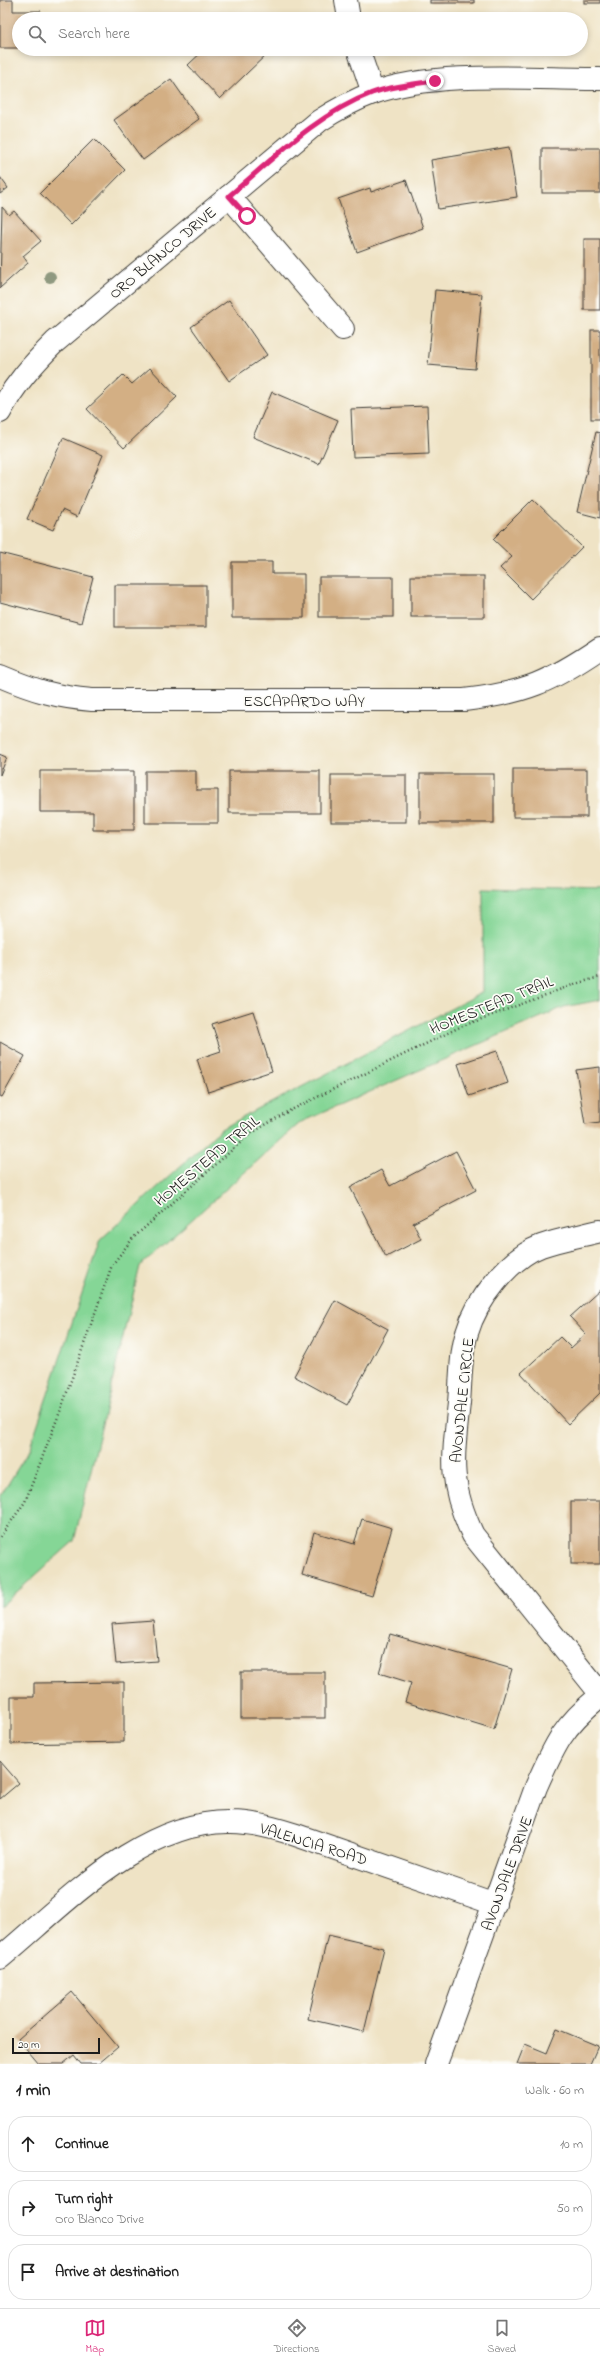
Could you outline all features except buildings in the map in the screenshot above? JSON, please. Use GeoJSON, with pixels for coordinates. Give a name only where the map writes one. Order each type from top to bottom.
{"type":"FeatureCollection","features":[{"type":"Feature","properties":{"kind":"street"},"geometry":{"type":"LineString","coordinates":[[346,0],[348,12]]}},
{"type":"Feature","properties":{"kind":"street"},"geometry":{"type":"LineString","coordinates":[[360,56],[373,93]]}},
{"type":"Feature","properties":{"kind":"street","name":"ORO BLANCO DRIVE"},"geometry":{"type":"LineString","coordinates":[[0,412],[8,396],[28,368],[55,342],[319,121],[345,105],[373,93],[403,85],[435,81],[478,79],[600,79]]}},
{"type":"Feature","properties":{"kind":"street"},"geometry":{"type":"LineString","coordinates":[[229,196],[342,328]]}},
{"type":"Feature","properties":{"kind":"street","name":"ESCAPARDO WAY"},"geometry":{"type":"LineString","coordinates":[[0,676],[34,691],[59,697],[92,700],[464,700],[494,697],[528,689],[554,677],[600,648]]}},
{"type":"Feature","properties":{"kind":"street","name":"AVONDALE CIRCLE"},"geometry":{"type":"LineString","coordinates":[[600,1231],[540,1247],[517,1261],[494,1284],[476,1307],[466,1335],[453,1459],[455,1485],[462,1511],[473,1535],[600,1693]]}},
{"type":"Feature","properties":{"kind":"street","name":"AVONDALE DRIVE"},"geometry":{"type":"LineString","coordinates":[[436,2064],[536,1787],[555,1743],[577,1714],[600,1696]]}},
{"type":"Feature","properties":{"kind":"street","name":"VALENCIA ROAD"},"geometry":{"type":"LineString","coordinates":[[0,1958],[100,1874],[132,1851],[162,1836],[193,1826],[230,1822],[265,1825],[296,1834],[495,1904]]}},
{"type":"Feature","properties":{"kind":"path","name":"HOMESTEAD TRAIL"},"geometry":{"type":"LineString","coordinates":[[0,1536],[24,1502],[61,1408],[112,1265],[133,1238],[250,1134],[288,1112],[460,1028],[575,984],[600,977]]}},
{"type":"Feature","properties":{"kind":"green space"},"geometry":{"type":"Polygon","coordinates":[[[483,888],[600,891],[600,1000],[564,1007],[301,1122],[140,1266],[74,1541],[0,1607],[0,1497],[29,1450],[100,1240],[221,1129],[483,992],[483,888]]]}},
{"type":"Feature","properties":{"kind":"route"},"geometry":{"type":"LineString","coordinates":[[247,216],[229,196],[319,121],[345,105],[373,93],[403,85],[435,81]]}}]}
